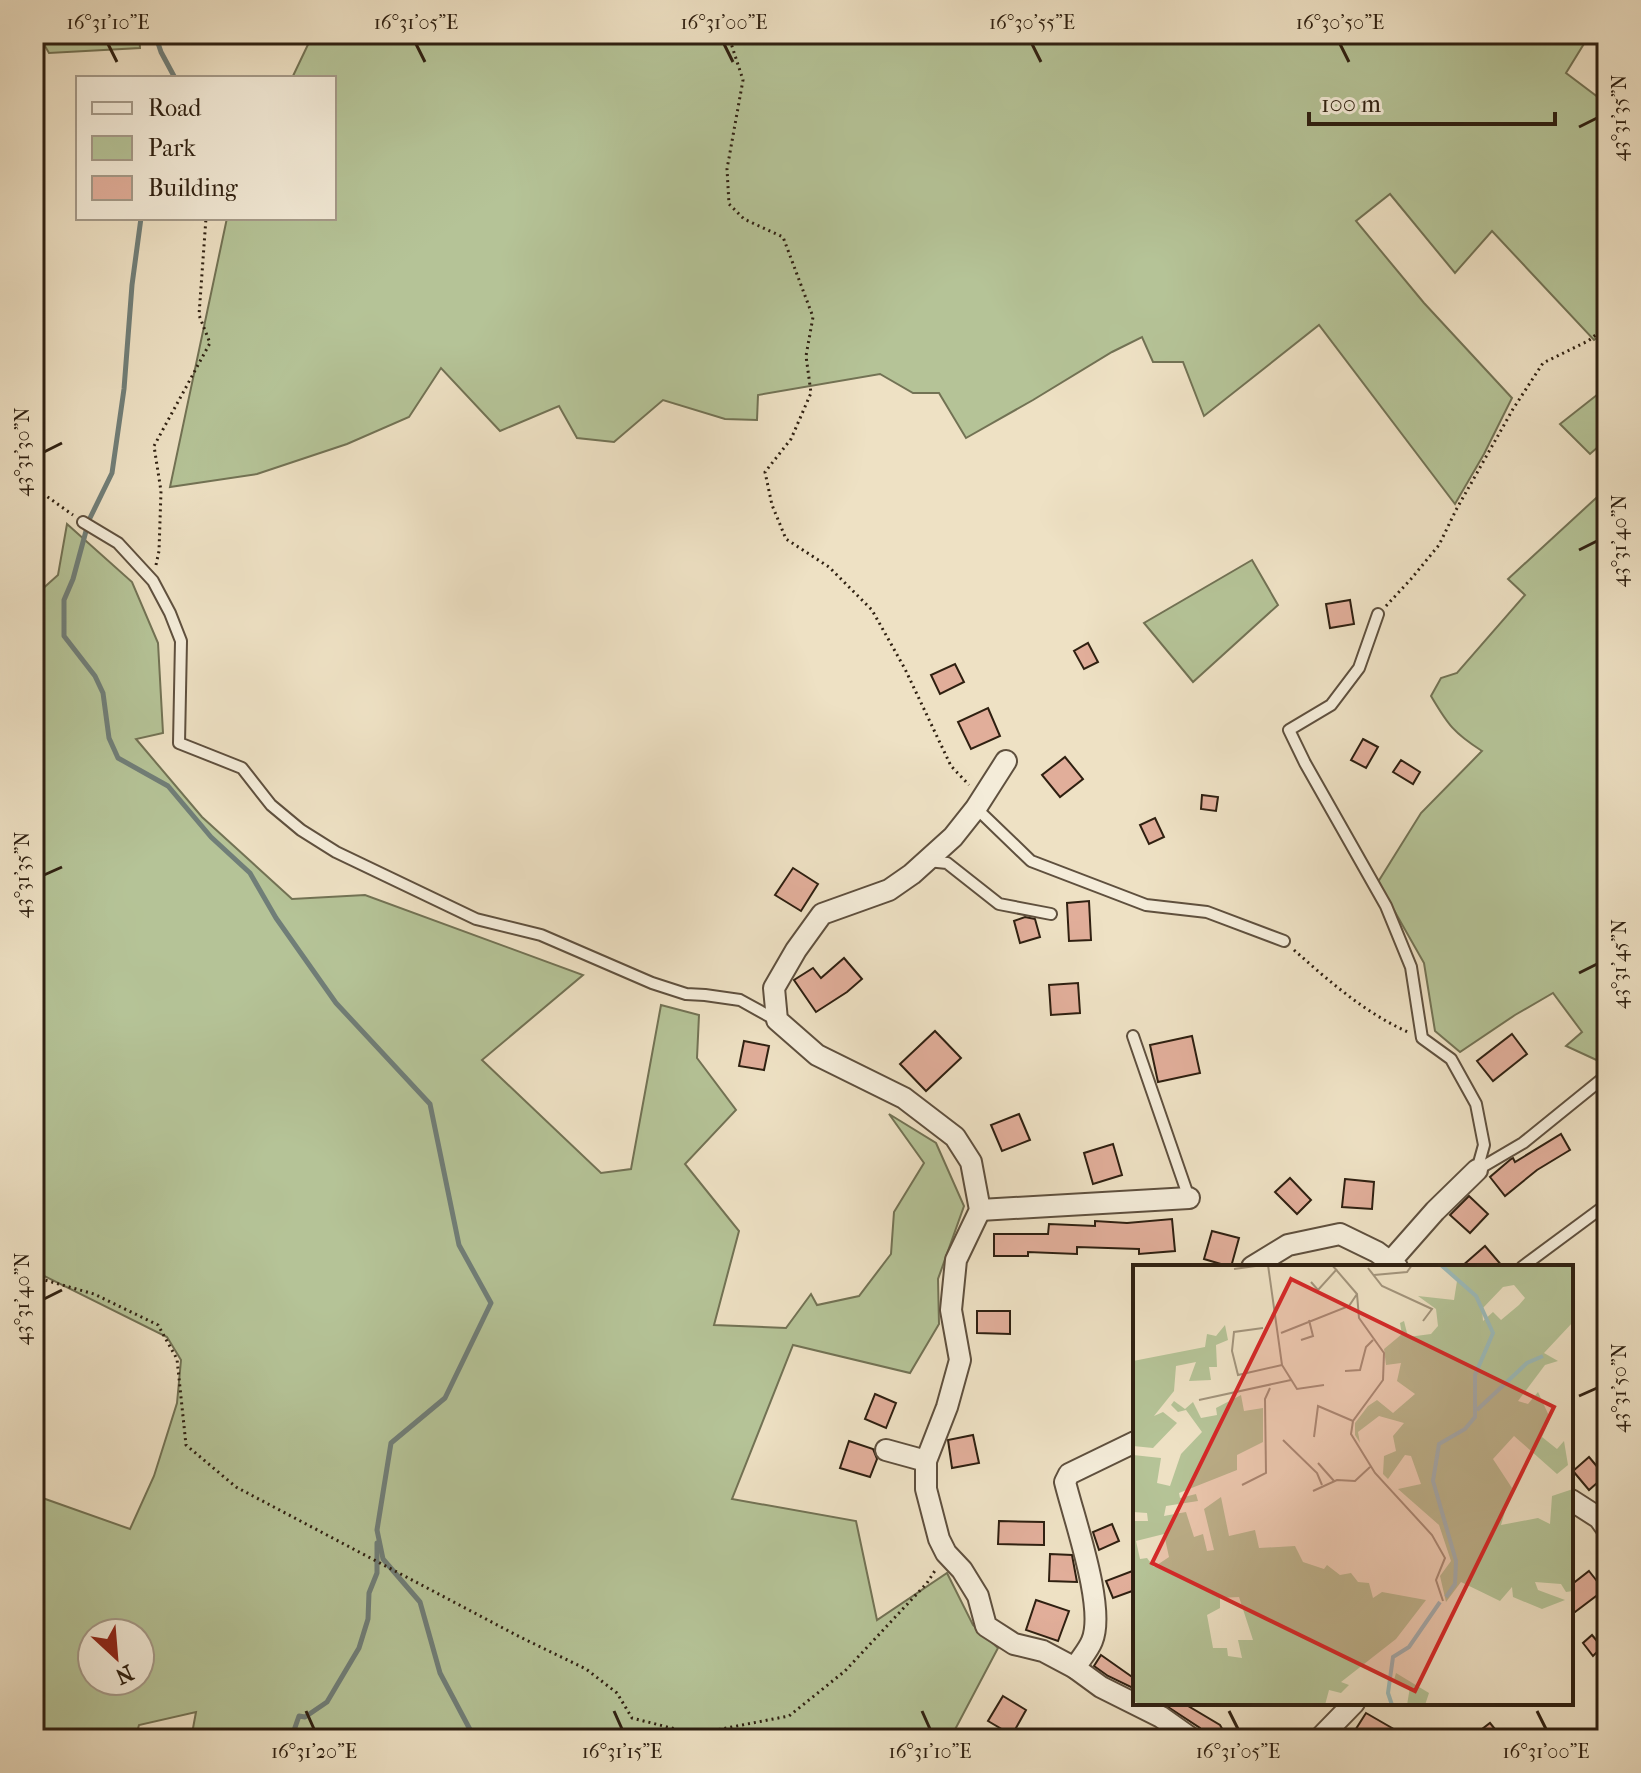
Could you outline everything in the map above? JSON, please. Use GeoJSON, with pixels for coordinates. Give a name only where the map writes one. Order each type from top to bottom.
{"type":"FeatureCollection","features":[{"type":"Feature","properties":{"kind":"street"},"geometry":{"type":"LineString","coordinates":[[1006,761],[980,803],[953,837],[912,874],[889,890],[822,914],[774,988],[777,1020],[817,1055],[904,1098],[955,1137],[971,1162],[980,1210],[956,1260],[951,1310],[960,1360],[947,1407],[926,1461],[926,1489],[939,1539],[978,1596],[986,1626],[1014,1644],[1043,1651],[1133,1703]]}},
{"type":"Feature","properties":{"kind":"street"},"geometry":{"type":"LineString","coordinates":[[1255,1265],[1288,1245],[1340,1234],[1394,1264],[1435,1211],[1477,1170]]}},
{"type":"Feature","properties":{"kind":"street"},"geometry":{"type":"LineString","coordinates":[[980,1210],[1189,1198]]}},
{"type":"Feature","properties":{"kind":"street"},"geometry":{"type":"LineString","coordinates":[[1075,1668],[1093,1640],[1096,1612],[1090,1576],[1065,1482],[1069,1474],[1133,1443]]}},
{"type":"Feature","properties":{"kind":"street"},"geometry":{"type":"LineString","coordinates":[[886,1450],[926,1461]]}},
{"type":"Feature","properties":{"kind":"street"},"geometry":{"type":"LineString","coordinates":[[1573,1501],[1599,1518],[1607,1529]]}},
{"type":"Feature","properties":{"kind":"street"},"geometry":{"type":"LineString","coordinates":[[1137,1705],[1161,1717],[1192,1739]]}},
{"type":"Feature","properties":{"kind":"street"},"geometry":{"type":"LineString","coordinates":[[1319,1739],[1352,1705]]}},
{"type":"Feature","properties":{"kind":"lane"},"geometry":{"type":"LineString","coordinates":[[83,522],[118,543],[153,581],[170,613],[181,641],[179,743],[242,768],[271,805],[301,830],[336,852],[476,919],[541,935],[652,983],[686,994],[740,1000],[777,1020]]}},
{"type":"Feature","properties":{"kind":"lane"},"geometry":{"type":"LineString","coordinates":[[1378,614],[1359,668],[1331,705],[1289,730],[1386,906],[1411,967],[1422,1038],[1451,1059],[1476,1104],[1484,1145],[1477,1170]]}},
{"type":"Feature","properties":{"kind":"lane"},"geometry":{"type":"LineString","coordinates":[[980,803],[1031,861],[1146,905],[1207,912],[1284,941]]}},
{"type":"Feature","properties":{"kind":"lane"},"geometry":{"type":"LineString","coordinates":[[926,861],[947,863],[999,904],[1051,914]]}},
{"type":"Feature","properties":{"kind":"lane"},"geometry":{"type":"LineString","coordinates":[[1133,1036],[1189,1198]]}},
{"type":"Feature","properties":{"kind":"lane"},"geometry":{"type":"LineString","coordinates":[[1477,1170],[1523,1143],[1607,1075]]}},
{"type":"Feature","properties":{"kind":"lane"},"geometry":{"type":"LineString","coordinates":[[1525,1265],[1607,1204]]}},
{"type":"Feature","properties":{"kind":"path"},"geometry":{"type":"LineString","coordinates":[[34,455],[40,432],[34,255],[36,219],[43,195],[42,34]]}},
{"type":"Feature","properties":{"kind":"path"},"geometry":{"type":"LineString","coordinates":[[728,34],[743,80],[727,169],[729,204],[744,219],[783,237],[813,317],[806,356],[811,393],[791,439],[765,472],[772,505],[786,539],[829,567],[872,610],[905,669],[951,766],[980,803]]}},
{"type":"Feature","properties":{"kind":"path"},"geometry":{"type":"LineString","coordinates":[[153,581],[159,551],[161,491],[154,446],[210,343],[199,315],[206,220]]}},
{"type":"Feature","properties":{"kind":"path"},"geometry":{"type":"LineString","coordinates":[[1378,614],[1439,545],[1513,409],[1543,363],[1588,341],[1607,326]]}},
{"type":"Feature","properties":{"kind":"path"},"geometry":{"type":"LineString","coordinates":[[34,485],[83,522]]}},
{"type":"Feature","properties":{"kind":"path"},"geometry":{"type":"LineString","coordinates":[[1284,941],[1345,993],[1387,1022],[1422,1038]]}},
{"type":"Feature","properties":{"kind":"path"},"geometry":{"type":"LineString","coordinates":[[34,1277],[94,1294],[158,1325],[177,1359],[186,1445],[236,1487],[586,1669],[617,1693],[632,1718],[695,1734],[789,1716],[845,1671],[927,1583],[946,1553]]}},
{"type":"Feature","properties":{"kind":"path"},"geometry":{"type":"LineString","coordinates":[[34,1734],[50,1739]]}},
{"type":"Feature","properties":{"kind":"green space"},"geometry":{"type":"Polygon","coordinates":[[[38,34],[139,34],[140,48],[49,53],[38,34]]]}},
{"type":"Feature","properties":{"kind":"green space"},"geometry":{"type":"Polygon","coordinates":[[[313,34],[1111,34],[1119,44],[1137,34],[1590,34],[1566,73],[1607,104],[1607,330],[1594,340],[1492,231],[1455,273],[1390,194],[1356,221],[1424,303],[1512,398],[1455,504],[1319,325],[1204,416],[1183,362],[1153,362],[1142,337],[966,438],[939,393],[913,393],[880,374],[758,395],[757,420],[725,419],[663,400],[614,442],[577,438],[559,406],[500,431],[441,368],[409,417],[347,444],[257,474],[170,487],[227,220],[336,220],[336,76],[293,76],[313,34]]]}},
{"type":"Feature","properties":{"kind":"green space"},"geometry":{"type":"Polygon","coordinates":[[[1607,387],[1607,439],[1590,454],[1560,424],[1607,387]]]}},
{"type":"Feature","properties":{"kind":"green space"},"geometry":{"type":"Polygon","coordinates":[[[1607,488],[1607,1060],[1603,1063],[1566,1046],[1582,1032],[1553,993],[1460,1052],[1435,1031],[1424,963],[1378,882],[1421,813],[1482,751],[1452,728],[1431,696],[1441,678],[1457,673],[1525,595],[1508,579],[1607,488]]]}},
{"type":"Feature","properties":{"kind":"green space"},"geometry":{"type":"Polygon","coordinates":[[[67,524],[132,582],[158,643],[163,733],[136,739],[202,817],[292,899],[365,895],[583,975],[482,1060],[601,1173],[631,1169],[661,1005],[699,1015],[697,1058],[736,1110],[685,1164],[739,1231],[714,1325],[786,1328],[811,1294],[817,1305],[859,1296],[891,1254],[894,1212],[924,1163],[889,1114],[936,1143],[964,1206],[938,1279],[939,1324],[910,1373],[793,1345],[732,1499],[856,1521],[877,1620],[947,1573],[973,1625],[998,1648],[950,1739],[191,1739],[196,1712],[139,1725],[135,1739],[68,1739],[63,1733],[34,1727],[34,1495],[130,1529],[154,1476],[177,1403],[181,1360],[167,1337],[34,1271],[34,664],[41,663],[39,592],[58,575],[67,524]]]}},
{"type":"Feature","properties":{"kind":"green space"},"geometry":{"type":"Polygon","coordinates":[[[1252,560],[1278,605],[1193,682],[1144,623],[1252,560]]]}},
{"type":"Feature","properties":{"kind":"building"},"geometry":{"type":"Polygon","coordinates":[[[1350,600],[1354,624],[1330,628],[1326,604],[1350,600]]]}},
{"type":"Feature","properties":{"kind":"building"},"geometry":{"type":"Polygon","coordinates":[[[1088,643],[1098,662],[1084,669],[1074,651],[1088,643]]]}},
{"type":"Feature","properties":{"kind":"building"},"geometry":{"type":"Polygon","coordinates":[[[955,664],[964,682],[940,694],[931,675],[955,664]]]}},
{"type":"Feature","properties":{"kind":"building"},"geometry":{"type":"Polygon","coordinates":[[[988,708],[1000,736],[971,749],[958,722],[988,708]]]}},
{"type":"Feature","properties":{"kind":"building"},"geometry":{"type":"Polygon","coordinates":[[[1363,739],[1378,747],[1366,768],[1351,760],[1363,739]]]}},
{"type":"Feature","properties":{"kind":"building"},"geometry":{"type":"Polygon","coordinates":[[[1065,757],[1083,779],[1060,797],[1042,775],[1065,757]]]}},
{"type":"Feature","properties":{"kind":"building"},"geometry":{"type":"Polygon","coordinates":[[[1401,760],[1420,772],[1413,784],[1393,772],[1401,760]]]}},
{"type":"Feature","properties":{"kind":"building"},"geometry":{"type":"Polygon","coordinates":[[[1202,795],[1218,797],[1216,811],[1201,809],[1202,795]]]}},
{"type":"Feature","properties":{"kind":"building"},"geometry":{"type":"Polygon","coordinates":[[[1155,818],[1164,837],[1149,844],[1140,825],[1155,818]]]}},
{"type":"Feature","properties":{"kind":"building"},"geometry":{"type":"Polygon","coordinates":[[[793,868],[818,884],[801,911],[775,895],[793,868]]]}},
{"type":"Feature","properties":{"kind":"building"},"geometry":{"type":"Polygon","coordinates":[[[1089,901],[1091,940],[1069,941],[1067,903],[1089,901]]]}},
{"type":"Feature","properties":{"kind":"building"},"geometry":{"type":"Polygon","coordinates":[[[1025,917],[1035,919],[1040,937],[1020,943],[1014,921],[1025,917]]]}},
{"type":"Feature","properties":{"kind":"building"},"geometry":{"type":"Polygon","coordinates":[[[844,958],[862,979],[816,1012],[794,980],[813,968],[821,978],[844,958]]]}},
{"type":"Feature","properties":{"kind":"building"},"geometry":{"type":"Polygon","coordinates":[[[1078,983],[1080,1013],[1051,1015],[1049,985],[1078,983]]]}},
{"type":"Feature","properties":{"kind":"building"},"geometry":{"type":"Polygon","coordinates":[[[935,1031],[961,1058],[926,1091],[900,1064],[935,1031]]]}},
{"type":"Feature","properties":{"kind":"building"},"geometry":{"type":"Polygon","coordinates":[[[1512,1034],[1527,1054],[1493,1081],[1477,1061],[1512,1034]]]}},
{"type":"Feature","properties":{"kind":"building"},"geometry":{"type":"Polygon","coordinates":[[[1192,1036],[1200,1073],[1158,1082],[1150,1045],[1192,1036]]]}},
{"type":"Feature","properties":{"kind":"building"},"geometry":{"type":"Polygon","coordinates":[[[744,1041],[769,1046],[764,1070],[739,1066],[744,1041]]]}},
{"type":"Feature","properties":{"kind":"building"},"geometry":{"type":"Polygon","coordinates":[[[1019,1114],[1030,1140],[1002,1151],[991,1125],[1019,1114]]]}},
{"type":"Feature","properties":{"kind":"building"},"geometry":{"type":"Polygon","coordinates":[[[1561,1134],[1570,1150],[1537,1170],[1505,1196],[1490,1177],[1511,1159],[1515,1162],[1561,1134]]]}},
{"type":"Feature","properties":{"kind":"building"},"geometry":{"type":"Polygon","coordinates":[[[1113,1144],[1122,1175],[1093,1184],[1084,1153],[1113,1144]]]}},
{"type":"Feature","properties":{"kind":"building"},"geometry":{"type":"Polygon","coordinates":[[[1290,1178],[1311,1200],[1297,1214],[1275,1192],[1290,1178]]]}},
{"type":"Feature","properties":{"kind":"building"},"geometry":{"type":"Polygon","coordinates":[[[1345,1179],[1374,1182],[1372,1209],[1342,1207],[1345,1179]]]}},
{"type":"Feature","properties":{"kind":"building"},"geometry":{"type":"Polygon","coordinates":[[[1469,1196],[1488,1214],[1470,1233],[1450,1215],[1469,1196]]]}},
{"type":"Feature","properties":{"kind":"building"},"geometry":{"type":"Polygon","coordinates":[[[1172,1219],[1175,1251],[1139,1254],[1139,1249],[1077,1247],[1077,1254],[1028,1252],[1028,1256],[994,1256],[994,1234],[1048,1234],[1049,1224],[1095,1226],[1095,1221],[1127,1223],[1172,1219]]]}},
{"type":"Feature","properties":{"kind":"building"},"geometry":{"type":"Polygon","coordinates":[[[1212,1231],[1239,1238],[1232,1265],[1204,1259],[1212,1231]]]}},
{"type":"Feature","properties":{"kind":"building"},"geometry":{"type":"Polygon","coordinates":[[[1485,1246],[1501,1265],[1463,1265],[1485,1246]]]}},
{"type":"Feature","properties":{"kind":"building"},"geometry":{"type":"Polygon","coordinates":[[[977,1311],[1010,1311],[1010,1334],[977,1333],[977,1311]]]}},
{"type":"Feature","properties":{"kind":"building"},"geometry":{"type":"Polygon","coordinates":[[[875,1394],[896,1403],[886,1428],[865,1419],[875,1394]]]}},
{"type":"Feature","properties":{"kind":"building"},"geometry":{"type":"Polygon","coordinates":[[[973,1435],[979,1463],[952,1468],[948,1440],[973,1435]]]}},
{"type":"Feature","properties":{"kind":"building"},"geometry":{"type":"Polygon","coordinates":[[[849,1441],[873,1449],[877,1459],[870,1477],[840,1468],[849,1441]]]}},
{"type":"Feature","properties":{"kind":"building"},"geometry":{"type":"Polygon","coordinates":[[[1589,1457],[1605,1476],[1589,1490],[1573,1471],[1589,1457]]]}},
{"type":"Feature","properties":{"kind":"building"},"geometry":{"type":"Polygon","coordinates":[[[999,1521],[1044,1522],[1044,1545],[998,1544],[999,1521]]]}},
{"type":"Feature","properties":{"kind":"building"},"geometry":{"type":"Polygon","coordinates":[[[1112,1524],[1119,1541],[1099,1550],[1093,1532],[1112,1524]]]}},
{"type":"Feature","properties":{"kind":"building"},"geometry":{"type":"Polygon","coordinates":[[[1050,1554],[1072,1555],[1077,1582],[1049,1581],[1050,1554]]]}},
{"type":"Feature","properties":{"kind":"building"},"geometry":{"type":"Polygon","coordinates":[[[1133,1571],[1133,1591],[1113,1598],[1106,1581],[1133,1571]]]}},
{"type":"Feature","properties":{"kind":"building"},"geometry":{"type":"Polygon","coordinates":[[[1589,1571],[1604,1590],[1573,1613],[1573,1583],[1589,1571]]]}},
{"type":"Feature","properties":{"kind":"building"},"geometry":{"type":"Polygon","coordinates":[[[1036,1600],[1069,1611],[1058,1641],[1026,1630],[1036,1600]]]}},
{"type":"Feature","properties":{"kind":"building"},"geometry":{"type":"Polygon","coordinates":[[[1592,1635],[1602,1647],[1593,1656],[1583,1643],[1592,1635]]]}},
{"type":"Feature","properties":{"kind":"building"},"geometry":{"type":"Polygon","coordinates":[[[1101,1655],[1133,1678],[1133,1688],[1108,1676],[1094,1666],[1101,1655]]]}},
{"type":"Feature","properties":{"kind":"building"},"geometry":{"type":"Polygon","coordinates":[[[1003,1696],[1026,1710],[1012,1735],[988,1721],[1003,1696]]]}},
{"type":"Feature","properties":{"kind":"building"},"geometry":{"type":"Polygon","coordinates":[[[1165,1705],[1186,1705],[1220,1725],[1228,1739],[1205,1739],[1200,1728],[1165,1705]]]}},
{"type":"Feature","properties":{"kind":"building"},"geometry":{"type":"Polygon","coordinates":[[[1366,1713],[1411,1739],[1366,1739],[1354,1732],[1366,1713]]]}},
{"type":"Feature","properties":{"kind":"building"},"geometry":{"type":"Polygon","coordinates":[[[1490,1723],[1503,1739],[1469,1739],[1490,1723]]]}},
{"type":"Feature","properties":{"kind":"waterway"},"geometry":{"type":"LineString","coordinates":[[155,34],[174,76]]}},
{"type":"Feature","properties":{"kind":"waterway"},"geometry":{"type":"LineString","coordinates":[[90,518],[112,473],[124,389],[141,220]]}},
{"type":"Feature","properties":{"kind":"waterway"},"geometry":{"type":"LineString","coordinates":[[86,531],[64,600],[64,636],[95,676],[103,693],[109,738],[118,758],[168,786],[211,837],[250,873],[276,918],[336,1003],[430,1104],[459,1245],[491,1303],[445,1398],[391,1443],[377,1530],[383,1559],[420,1602],[440,1673],[475,1739]]}},
{"type":"Feature","properties":{"kind":"waterway"},"geometry":{"type":"LineString","coordinates":[[291,1739],[299,1716],[305,1717],[327,1702],[359,1648],[368,1619],[369,1593],[377,1573],[377,1543]]}}]}
